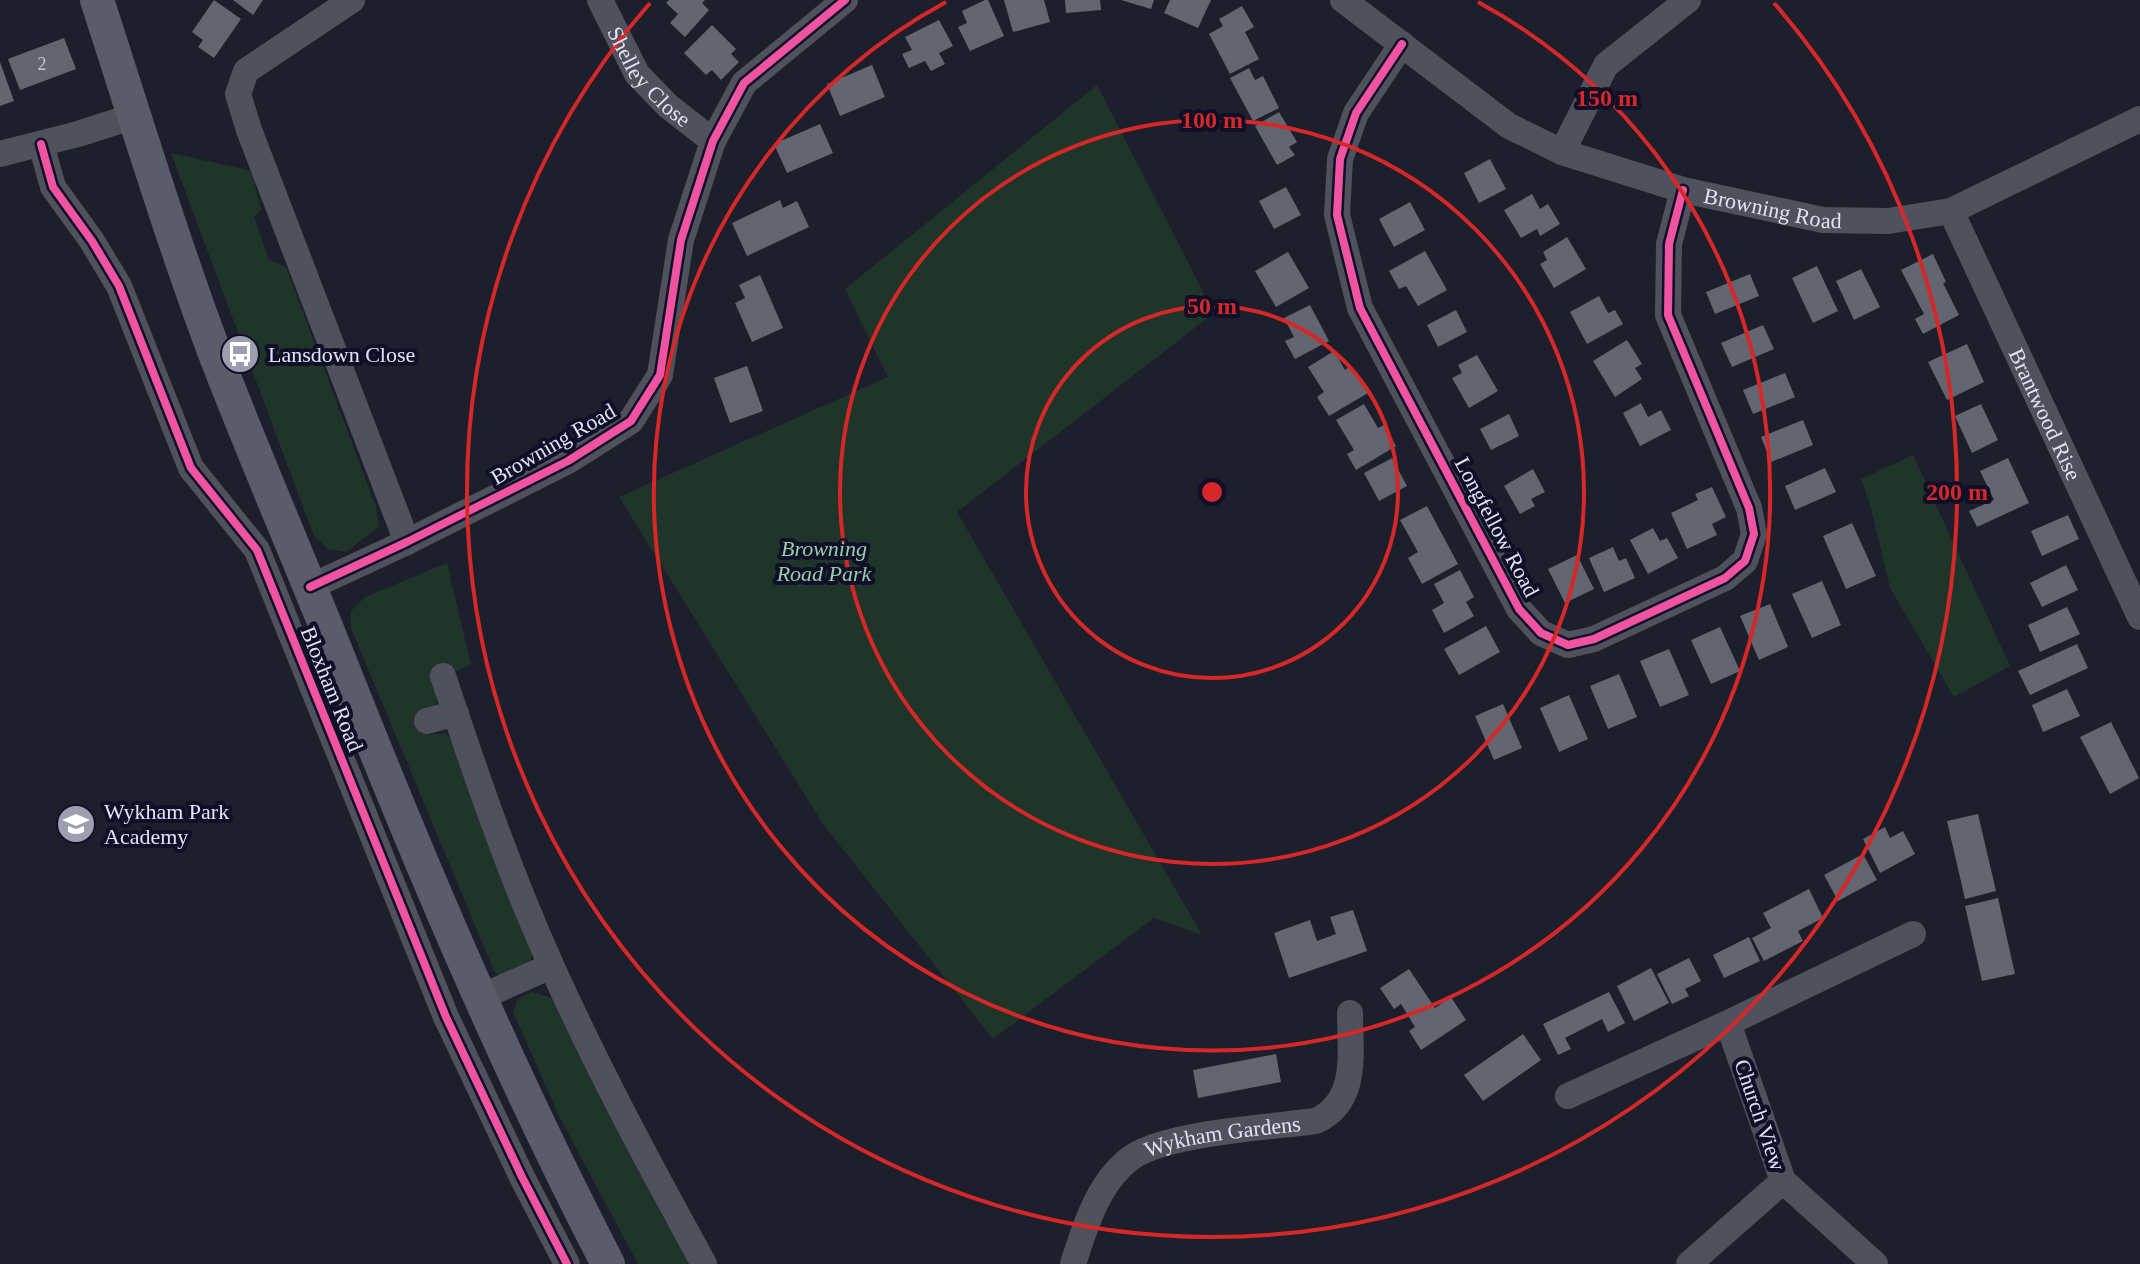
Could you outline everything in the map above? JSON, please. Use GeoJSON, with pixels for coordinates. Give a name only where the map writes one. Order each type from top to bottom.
{"type":"FeatureCollection","features":[{"type":"Feature","properties":{"kind":"main road","name":"Bloxham Road"},"geometry":{"type":"LineString","coordinates":[[97,0],[215,353],[375,752],[479,998],[559,1169],[608,1264]]}},
{"type":"Feature","properties":{"kind":"street"},"geometry":{"type":"LineString","coordinates":[[352,0],[246,71],[238,94],[260,160],[407,542]]}},
{"type":"Feature","properties":{"kind":"street","name":"Shelley Close"},"geometry":{"type":"LineString","coordinates":[[600,0],[637,74],[668,106],[713,141]]}},
{"type":"Feature","properties":{"kind":"street","name":"Browning Road"},"geometry":{"type":"LineString","coordinates":[[310,587],[568,461],[631,421],[660,375],[681,240],[713,141],[744,83],[845,0]]}},
{"type":"Feature","properties":{"kind":"street","name":"Browning Road"},"geometry":{"type":"LineString","coordinates":[[1343,0],[1509,126],[1562,152],[1683,190],[1823,220],[1888,221],[1951,211],[2140,119]]}},
{"type":"Feature","properties":{"kind":"street"},"geometry":{"type":"LineString","coordinates":[[1562,152],[1606,65],[1679,2]]}},
{"type":"Feature","properties":{"kind":"street","name":"Longfellow Road"},"geometry":{"type":"LineString","coordinates":[[1402,44],[1356,113],[1340,159],[1337,215],[1360,308],[1519,609],[1541,633],[1568,645],[1594,639],[1725,578],[1745,561],[1754,534],[1749,508],[1668,315],[1669,244],[1683,190]]}},
{"type":"Feature","properties":{"kind":"street"},"geometry":{"type":"LineString","coordinates":[[0,154],[134,116]]}},
{"type":"Feature","properties":{"kind":"street","name":"Bloxham Road"},"geometry":{"type":"LineString","coordinates":[[41,144],[53,187],[92,241],[119,286],[191,468],[257,550],[446,1017],[567,1264]]}},
{"type":"Feature","properties":{"kind":"street","name":"Brantwood Rise"},"geometry":{"type":"LineString","coordinates":[[1951,211],[2140,617]]}},
{"type":"Feature","properties":{"kind":"street"},"geometry":{"type":"LineString","coordinates":[[443,676],[494,828],[551,966],[626,1121],[704,1264]]}},
{"type":"Feature","properties":{"kind":"street"},"geometry":{"type":"LineString","coordinates":[[427,721],[456,713]]}},
{"type":"Feature","properties":{"kind":"street"},"geometry":{"type":"LineString","coordinates":[[1568,1096],[1913,934]]}},
{"type":"Feature","properties":{"kind":"street"},"geometry":{"type":"LineString","coordinates":[[479,998],[551,966]]}},
{"type":"Feature","properties":{"kind":"street","name":"Wykham Gardens"},"geometry":{"type":"LineString","coordinates":[[1073,1264],[1097,1201],[1132,1157],[1166,1143],[1316,1121],[1327,1116],[1340,1103],[1348,1088],[1350,1013]]}},
{"type":"Feature","properties":{"kind":"street","name":"Church View"},"geometry":{"type":"LineString","coordinates":[[1728,1023],[1783,1181],[1875,1264]]}},
{"type":"Feature","properties":{"kind":"street"},"geometry":{"type":"LineString","coordinates":[[1689,1264],[1783,1181]]}},
{"type":"Feature","properties":{"kind":"green space","name":"Browning Road Park"},"geometry":{"type":"Polygon","coordinates":[[[1097,85],[1214,313],[957,512],[1202,935],[1154,918],[993,1039],[823,824],[619,497],[888,377],[845,289],[1097,85]]]}},
{"type":"Feature","properties":{"kind":"green space"},"geometry":{"type":"Polygon","coordinates":[[[171,153],[252,171],[261,210],[254,217],[269,260],[286,267],[376,507],[379,527],[346,552],[328,549],[314,536],[171,153]]]}},
{"type":"Feature","properties":{"kind":"green space"},"geometry":{"type":"Polygon","coordinates":[[[1913,455],[2010,666],[1954,697],[1890,588],[1861,479],[1913,455]]]}},
{"type":"Feature","properties":{"kind":"green space"},"geometry":{"type":"Polygon","coordinates":[[[447,563],[471,665],[439,677],[436,705],[420,715],[427,735],[445,733],[458,744],[533,954],[524,974],[508,977],[495,973],[351,628],[351,611],[365,597],[447,563]]]}},
{"type":"Feature","properties":{"kind":"green space"},"geometry":{"type":"Polygon","coordinates":[[[531,992],[553,998],[662,1216],[691,1264],[638,1264],[559,1116],[513,1012],[518,999],[531,992]]]}},
{"type":"Feature","properties":{"kind":"building"},"geometry":{"type":"Polygon","coordinates":[[[214,0],[241,19],[214,58],[198,47],[203,40],[192,32],[214,0]]]}},
{"type":"Feature","properties":{"kind":"building"},"geometry":{"type":"Polygon","coordinates":[[[233,0],[263,0],[253,15],[233,0]]]}},
{"type":"Feature","properties":{"kind":"building"},"geometry":{"type":"Polygon","coordinates":[[[669,0],[705,0],[702,3],[709,10],[685,37],[670,23],[678,14],[666,3],[669,0]]]}},
{"type":"Feature","properties":{"kind":"building"},"geometry":{"type":"Polygon","coordinates":[[[988,0],[1004,36],[970,51],[958,27],[967,23],[962,11],[988,0]]]}},
{"type":"Feature","properties":{"kind":"building"},"geometry":{"type":"Polygon","coordinates":[[[1004,0],[1044,0],[1050,22],[1013,32],[1004,0]]]}},
{"type":"Feature","properties":{"kind":"building"},"geometry":{"type":"Polygon","coordinates":[[[1065,0],[1100,0],[1101,10],[1066,13],[1065,0]]]}},
{"type":"Feature","properties":{"kind":"building"},"geometry":{"type":"Polygon","coordinates":[[[1121,0],[1154,0],[1151,9],[1121,0]]]}},
{"type":"Feature","properties":{"kind":"building"},"geometry":{"type":"Polygon","coordinates":[[[1170,0],[1211,0],[1198,28],[1164,13],[1170,0]]]}},
{"type":"Feature","properties":{"kind":"building"},"geometry":{"type":"Polygon","coordinates":[[[1242,6],[1254,27],[1245,32],[1259,59],[1230,74],[1209,34],[1223,26],[1219,19],[1242,6]]]}},
{"type":"Feature","properties":{"kind":"building"},"geometry":{"type":"Polygon","coordinates":[[[939,20],[953,46],[939,53],[945,64],[931,71],[925,61],[909,68],[902,54],[912,50],[905,37],[939,20]]]}},
{"type":"Feature","properties":{"kind":"building"},"geometry":{"type":"Polygon","coordinates":[[[712,25],[736,49],[731,54],[739,62],[721,80],[712,70],[706,75],[684,53],[712,25]]]}},
{"type":"Feature","properties":{"kind":"building"},"geometry":{"type":"Polygon","coordinates":[[[64,38],[76,69],[20,90],[8,59],[64,38]]]}},
{"type":"Feature","properties":{"kind":"building"},"geometry":{"type":"Polygon","coordinates":[[[0,62],[14,101],[0,106],[0,62]]]}},
{"type":"Feature","properties":{"kind":"building"},"geometry":{"type":"Polygon","coordinates":[[[872,65],[885,97],[840,116],[827,84],[872,65]]]}},
{"type":"Feature","properties":{"kind":"building"},"geometry":{"type":"Polygon","coordinates":[[[1249,68],[1255,80],[1263,76],[1279,108],[1253,121],[1230,78],[1249,68]]]}},
{"type":"Feature","properties":{"kind":"building"},"geometry":{"type":"Polygon","coordinates":[[[1279,112],[1297,142],[1289,147],[1295,155],[1277,165],[1255,126],[1279,112]]]}},
{"type":"Feature","properties":{"kind":"building"},"geometry":{"type":"Polygon","coordinates":[[[820,124],[833,153],[787,173],[774,144],[820,124]]]}},
{"type":"Feature","properties":{"kind":"building"},"geometry":{"type":"Polygon","coordinates":[[[1490,159],[1506,189],[1479,203],[1464,173],[1490,159]]]}},
{"type":"Feature","properties":{"kind":"building"},"geometry":{"type":"Polygon","coordinates":[[[1286,187],[1301,215],[1274,229],[1259,201],[1286,187]]]}},
{"type":"Feature","properties":{"kind":"building"},"geometry":{"type":"Polygon","coordinates":[[[1532,194],[1540,209],[1548,204],[1560,224],[1540,236],[1537,229],[1521,238],[1504,210],[1532,194]]]}},
{"type":"Feature","properties":{"kind":"building"},"geometry":{"type":"Polygon","coordinates":[[[780,200],[783,208],[797,201],[809,227],[747,256],[732,223],[780,200]]]}},
{"type":"Feature","properties":{"kind":"building"},"geometry":{"type":"Polygon","coordinates":[[[1410,202],[1425,230],[1394,247],[1379,219],[1410,202]]]}},
{"type":"Feature","properties":{"kind":"building"},"geometry":{"type":"Polygon","coordinates":[[[1567,237],[1586,269],[1554,288],[1540,264],[1547,260],[1543,252],[1567,237]]]}},
{"type":"Feature","properties":{"kind":"building"},"geometry":{"type":"Polygon","coordinates":[[[1425,251],[1447,290],[1418,306],[1406,286],[1399,289],[1389,271],[1425,251]]]}},
{"type":"Feature","properties":{"kind":"building"},"geometry":{"type":"Polygon","coordinates":[[[1288,252],[1309,288],[1276,307],[1255,271],[1288,252]]]}},
{"type":"Feature","properties":{"kind":"building"},"geometry":{"type":"Polygon","coordinates":[[[1933,254],[1959,315],[1923,334],[1915,319],[1924,314],[1901,270],[1933,254]]]}},
{"type":"Feature","properties":{"kind":"building"},"geometry":{"type":"Polygon","coordinates":[[[1817,266],[1838,311],[1813,323],[1792,278],[1817,266]]]}},
{"type":"Feature","properties":{"kind":"building"},"geometry":{"type":"Polygon","coordinates":[[[1861,269],[1880,307],[1854,320],[1836,281],[1861,269]]]}},
{"type":"Feature","properties":{"kind":"building"},"geometry":{"type":"Polygon","coordinates":[[[1750,274],[1759,296],[1715,314],[1706,292],[1750,274]]]}},
{"type":"Feature","properties":{"kind":"building"},"geometry":{"type":"Polygon","coordinates":[[[760,275],[783,328],[752,342],[735,303],[745,298],[739,285],[760,275]]]}},
{"type":"Feature","properties":{"kind":"building"},"geometry":{"type":"Polygon","coordinates":[[[1599,296],[1608,313],[1615,310],[1623,324],[1587,344],[1570,312],[1599,296]]]}},
{"type":"Feature","properties":{"kind":"building"},"geometry":{"type":"Polygon","coordinates":[[[1310,305],[1329,341],[1295,359],[1285,341],[1294,337],[1284,318],[1310,305]]]}},
{"type":"Feature","properties":{"kind":"building"},"geometry":{"type":"Polygon","coordinates":[[[1456,310],[1467,332],[1438,347],[1427,325],[1456,310]]]}},
{"type":"Feature","properties":{"kind":"building"},"geometry":{"type":"Polygon","coordinates":[[[1763,325],[1774,349],[1732,367],[1721,343],[1763,325]]]}},
{"type":"Feature","properties":{"kind":"building"},"geometry":{"type":"Polygon","coordinates":[[[1627,340],[1642,364],[1635,368],[1642,379],[1615,397],[1593,361],[1627,340]]]}},
{"type":"Feature","properties":{"kind":"building"},"geometry":{"type":"Polygon","coordinates":[[[1967,344],[1984,382],[1947,400],[1928,362],[1967,344]]]}},
{"type":"Feature","properties":{"kind":"building"},"geometry":{"type":"Polygon","coordinates":[[[1334,351],[1345,370],[1351,366],[1368,393],[1329,416],[1317,397],[1324,392],[1308,367],[1334,351]]]}},
{"type":"Feature","properties":{"kind":"building"},"geometry":{"type":"Polygon","coordinates":[[[1477,355],[1498,391],[1469,408],[1452,378],[1462,373],[1458,365],[1477,355]]]}},
{"type":"Feature","properties":{"kind":"building"},"geometry":{"type":"Polygon","coordinates":[[[747,366],[763,411],[730,423],[714,378],[747,366]]]}},
{"type":"Feature","properties":{"kind":"building"},"geometry":{"type":"Polygon","coordinates":[[[1785,373],[1795,397],[1753,414],[1743,390],[1785,373]]]}},
{"type":"Feature","properties":{"kind":"building"},"geometry":{"type":"Polygon","coordinates":[[[1641,403],[1648,417],[1661,410],[1671,430],[1640,446],[1623,413],[1641,403]]]}},
{"type":"Feature","properties":{"kind":"building"},"geometry":{"type":"Polygon","coordinates":[[[1364,404],[1378,428],[1384,425],[1396,446],[1356,470],[1347,454],[1354,450],[1336,420],[1364,404]]]}},
{"type":"Feature","properties":{"kind":"building"},"geometry":{"type":"Polygon","coordinates":[[[1981,404],[1998,440],[1972,453],[1955,416],[1981,404]]]}},
{"type":"Feature","properties":{"kind":"building"},"geometry":{"type":"Polygon","coordinates":[[[1509,414],[1519,436],[1491,450],[1480,429],[1509,414]]]}},
{"type":"Feature","properties":{"kind":"building"},"geometry":{"type":"Polygon","coordinates":[[[1803,420],[1813,445],[1771,462],[1761,437],[1803,420]]]}},
{"type":"Feature","properties":{"kind":"building"},"geometry":{"type":"Polygon","coordinates":[[[1392,458],[1407,486],[1379,501],[1364,473],[1392,458]]]}},
{"type":"Feature","properties":{"kind":"building"},"geometry":{"type":"Polygon","coordinates":[[[2008,458],[2029,503],[1977,527],[1969,511],[1994,500],[1980,471],[2008,458]]]}},
{"type":"Feature","properties":{"kind":"building"},"geometry":{"type":"Polygon","coordinates":[[[1825,468],[1836,492],[1795,510],[1785,486],[1825,468]]]}},
{"type":"Feature","properties":{"kind":"building"},"geometry":{"type":"Polygon","coordinates":[[[1533,469],[1545,492],[1531,499],[1535,506],[1520,514],[1504,486],[1533,469]]]}},
{"type":"Feature","properties":{"kind":"building"},"geometry":{"type":"Polygon","coordinates":[[[1712,487],[1726,517],[1712,524],[1717,535],[1687,549],[1671,513],[1698,500],[1695,494],[1712,487]]]}},
{"type":"Feature","properties":{"kind":"building"},"geometry":{"type":"Polygon","coordinates":[[[1427,506],[1458,564],[1422,584],[1408,558],[1418,552],[1400,520],[1427,506]]]}},
{"type":"Feature","properties":{"kind":"building"},"geometry":{"type":"Polygon","coordinates":[[[2068,515],[2079,539],[2042,556],[2031,531],[2068,515]]]}},
{"type":"Feature","properties":{"kind":"building"},"geometry":{"type":"Polygon","coordinates":[[[1852,523],[1876,576],[1846,589],[1823,536],[1852,523]]]}},
{"type":"Feature","properties":{"kind":"building"},"geometry":{"type":"Polygon","coordinates":[[[1653,528],[1660,541],[1667,538],[1678,558],[1648,574],[1630,540],[1653,528]]]}},
{"type":"Feature","properties":{"kind":"building"},"geometry":{"type":"Polygon","coordinates":[[[1613,547],[1619,561],[1626,558],[1635,578],[1604,592],[1589,558],[1613,547]]]}},
{"type":"Feature","properties":{"kind":"building"},"geometry":{"type":"Polygon","coordinates":[[[1577,555],[1594,589],[1565,603],[1548,569],[1577,555]]]}},
{"type":"Feature","properties":{"kind":"building"},"geometry":{"type":"Polygon","coordinates":[[[2066,565],[2078,590],[2042,607],[2030,583],[2066,565]]]}},
{"type":"Feature","properties":{"kind":"building"},"geometry":{"type":"Polygon","coordinates":[[[1460,570],[1474,597],[1466,602],[1474,616],[1444,633],[1432,610],[1444,603],[1434,584],[1460,570]]]}},
{"type":"Feature","properties":{"kind":"building"},"geometry":{"type":"Polygon","coordinates":[[[1822,581],[1841,625],[1812,638],[1792,594],[1822,581]]]}},
{"type":"Feature","properties":{"kind":"building"},"geometry":{"type":"Polygon","coordinates":[[[1770,604],[1788,647],[1759,660],[1740,616],[1770,604]]]}},
{"type":"Feature","properties":{"kind":"building"},"geometry":{"type":"Polygon","coordinates":[[[2067,607],[2080,634],[2040,652],[2028,625],[2067,607]]]}},
{"type":"Feature","properties":{"kind":"building"},"geometry":{"type":"Polygon","coordinates":[[[1486,626],[1500,652],[1459,675],[1444,649],[1486,626]]]}},
{"type":"Feature","properties":{"kind":"building"},"geometry":{"type":"Polygon","coordinates":[[[1720,627],[1740,671],[1711,684],[1691,640],[1720,627]]]}},
{"type":"Feature","properties":{"kind":"building"},"geometry":{"type":"Polygon","coordinates":[[[2077,644],[2088,668],[2030,695],[2018,671],[2077,644]]]}},
{"type":"Feature","properties":{"kind":"building"},"geometry":{"type":"Polygon","coordinates":[[[1669,649],[1689,695],[1660,707],[1640,661],[1669,649]]]}},
{"type":"Feature","properties":{"kind":"building"},"geometry":{"type":"Polygon","coordinates":[[[1619,674],[1637,717],[1608,729],[1590,686],[1619,674]]]}},
{"type":"Feature","properties":{"kind":"building"},"geometry":{"type":"Polygon","coordinates":[[[2067,689],[2080,716],[2043,732],[2032,705],[2067,689]]]}},
{"type":"Feature","properties":{"kind":"building"},"geometry":{"type":"Polygon","coordinates":[[[1569,695],[1588,739],[1559,752],[1540,708],[1569,695]]]}},
{"type":"Feature","properties":{"kind":"building"},"geometry":{"type":"Polygon","coordinates":[[[1503,704],[1522,748],[1494,760],[1475,716],[1503,704]]]}},
{"type":"Feature","properties":{"kind":"building"},"geometry":{"type":"Polygon","coordinates":[[[2111,722],[2139,778],[2110,794],[2080,737],[2111,722]]]}},
{"type":"Feature","properties":{"kind":"building"},"geometry":{"type":"Polygon","coordinates":[[[1978,814],[1996,891],[1965,899],[1947,821],[1978,814]]]}},
{"type":"Feature","properties":{"kind":"building"},"geometry":{"type":"Polygon","coordinates":[[[1885,827],[1890,838],[1903,831],[1915,854],[1880,873],[1863,839],[1885,827]]]}},
{"type":"Feature","properties":{"kind":"building"},"geometry":{"type":"Polygon","coordinates":[[[1863,854],[1877,880],[1838,901],[1824,875],[1863,854]]]}},
{"type":"Feature","properties":{"kind":"building"},"geometry":{"type":"Polygon","coordinates":[[[1809,889],[1823,918],[1798,931],[1803,941],[1764,961],[1752,938],[1771,928],[1763,913],[1809,889]]]}},
{"type":"Feature","properties":{"kind":"building"},"geometry":{"type":"Polygon","coordinates":[[[1998,898],[2015,974],[1982,981],[1965,906],[1998,898]]]}},
{"type":"Feature","properties":{"kind":"building"},"geometry":{"type":"Polygon","coordinates":[[[1353,910],[1367,951],[1289,978],[1274,933],[1310,920],[1317,941],[1336,934],[1330,917],[1353,910]]]}},
{"type":"Feature","properties":{"kind":"building"},"geometry":{"type":"Polygon","coordinates":[[[1749,937],[1760,961],[1724,978],[1713,955],[1749,937]]]}},
{"type":"Feature","properties":{"kind":"building"},"geometry":{"type":"Polygon","coordinates":[[[1689,958],[1701,981],[1685,989],[1689,996],[1672,1004],[1657,974],[1689,958]]]}},
{"type":"Feature","properties":{"kind":"building"},"geometry":{"type":"Polygon","coordinates":[[[1651,968],[1669,1003],[1634,1021],[1617,986],[1651,968]]]}},
{"type":"Feature","properties":{"kind":"building"},"geometry":{"type":"Polygon","coordinates":[[[1409,969],[1435,1008],[1451,997],[1466,1020],[1421,1050],[1409,1031],[1415,1027],[1401,1004],[1394,1009],[1380,988],[1409,969]]]}},
{"type":"Feature","properties":{"kind":"building"},"geometry":{"type":"Polygon","coordinates":[[[1609,992],[1625,1023],[1608,1032],[1602,1019],[1565,1038],[1571,1049],[1558,1055],[1543,1024],[1609,992]]]}},
{"type":"Feature","properties":{"kind":"building"},"geometry":{"type":"Polygon","coordinates":[[[1523,1034],[1541,1060],[1483,1101],[1464,1075],[1523,1034]]]}},
{"type":"Feature","properties":{"kind":"building"},"geometry":{"type":"Polygon","coordinates":[[[1276,1054],[1281,1082],[1198,1098],[1193,1070],[1276,1054]]]}},
{"type":"Feature","properties":{"kind":"cycle path"},"geometry":{"type":"LineString","coordinates":[[310,587],[568,461],[631,421],[660,375],[681,240],[713,141],[744,83],[845,0]]}},
{"type":"Feature","properties":{"kind":"cycle path"},"geometry":{"type":"LineString","coordinates":[[1402,44],[1356,113],[1340,159],[1337,215],[1360,308],[1519,609],[1541,633],[1568,645],[1594,639],[1725,578],[1745,561],[1754,534],[1749,508],[1668,315],[1669,244],[1683,190]]}},
{"type":"Feature","properties":{"kind":"cycle path"},"geometry":{"type":"LineString","coordinates":[[41,144],[53,187],[92,241],[119,286],[191,468],[257,550],[446,1017],[567,1264]]}},
{"type":"Feature","properties":{"kind":"place","name":"Lansdown Close"},"geometry":{"type":"Point","coordinates":[240,354]}},
{"type":"Feature","properties":{"kind":"place","name":"Wykham Park Academy"},"geometry":{"type":"Point","coordinates":[76,824]}}]}
